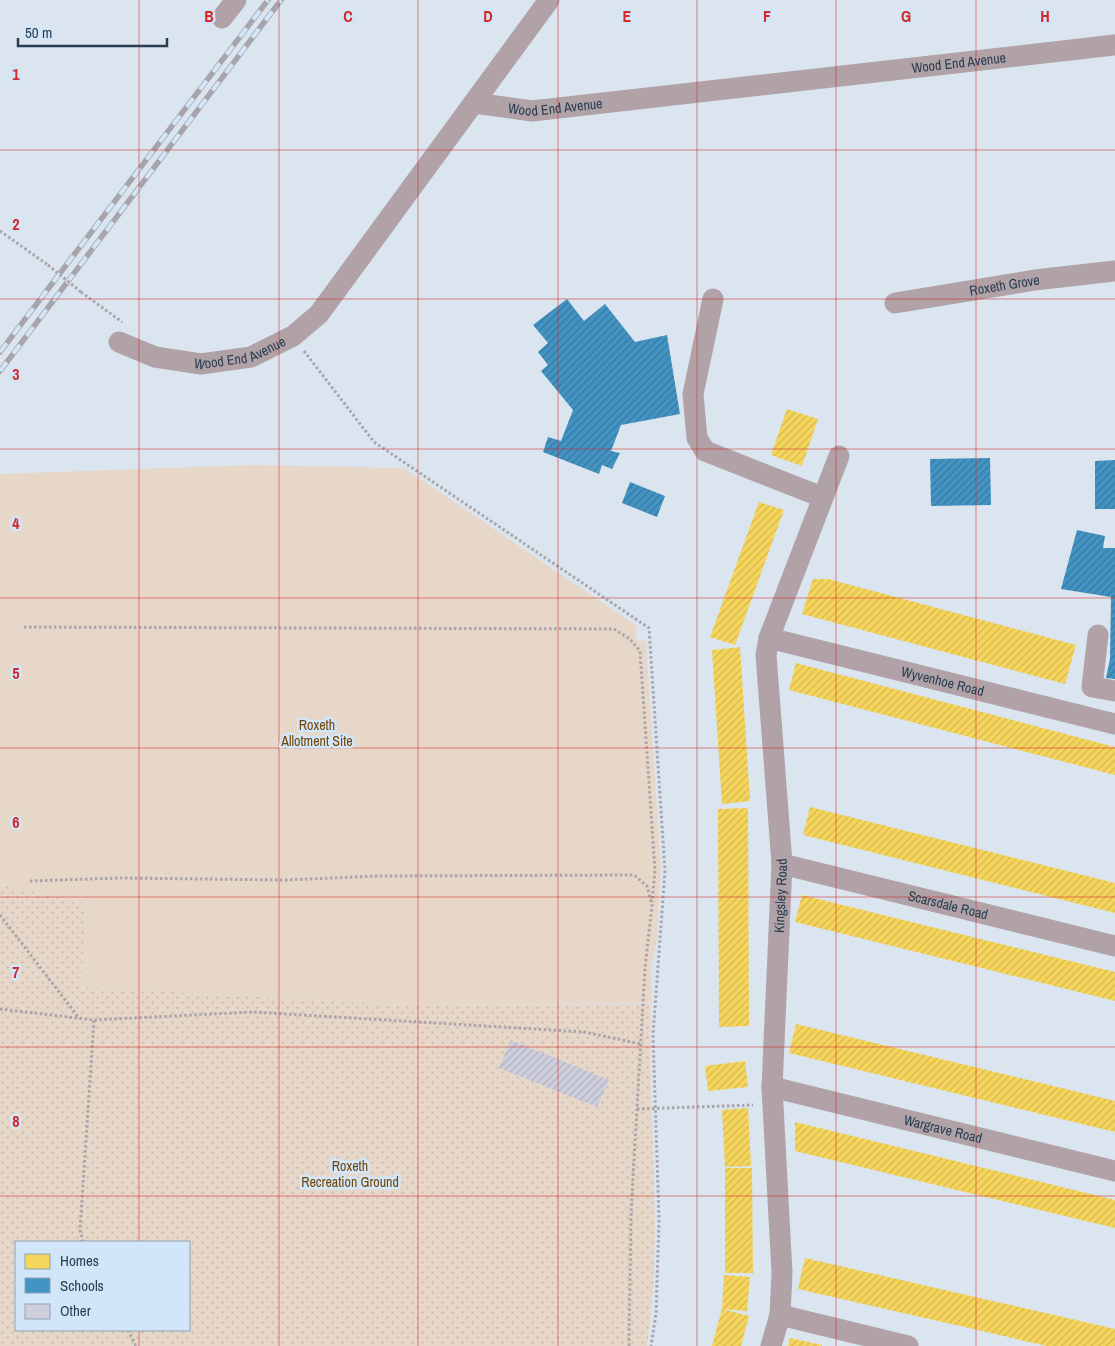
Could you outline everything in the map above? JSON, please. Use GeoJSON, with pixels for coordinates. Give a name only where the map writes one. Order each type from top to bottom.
{"type":"FeatureCollection","features":[{"type":"Feature","properties":{"kind":"street"},"geometry":{"type":"LineString","coordinates":[[222,18],[236,0]]}},
{"type":"Feature","properties":{"kind":"street"},"geometry":{"type":"LineString","coordinates":[[474,103],[550,0]]}},
{"type":"Feature","properties":{"kind":"street","name":"Wood End Avenue"},"geometry":{"type":"LineString","coordinates":[[119,342],[155,357],[201,364],[251,357],[293,336],[319,314],[474,103],[532,111],[1115,45]]}},
{"type":"Feature","properties":{"kind":"street","name":"Roxeth Grove"},"geometry":{"type":"LineString","coordinates":[[895,303],[1035,280],[1115,272]]}},
{"type":"Feature","properties":{"kind":"street"},"geometry":{"type":"LineString","coordinates":[[713,299],[693,394],[697,438],[705,451],[822,497]]}},
{"type":"Feature","properties":{"kind":"street","name":"Kingsley Road"},"geometry":{"type":"LineString","coordinates":[[771,1346],[780,1315],[782,1273],[773,1096],[782,864],[766,655],[769,638],[839,456]]}},
{"type":"Feature","properties":{"kind":"street"},"geometry":{"type":"LineString","coordinates":[[1098,635],[1092,687],[1115,691]]}},
{"type":"Feature","properties":{"kind":"street","name":"Wyvenhoe Road"},"geometry":{"type":"LineString","coordinates":[[769,638],[1115,724]]}},
{"type":"Feature","properties":{"kind":"street","name":"Scarsdale Road"},"geometry":{"type":"LineString","coordinates":[[782,864],[1115,946]]}},
{"type":"Feature","properties":{"kind":"street","name":"Wargrave Road"},"geometry":{"type":"LineString","coordinates":[[773,1096],[1115,1171]]}},
{"type":"Feature","properties":{"kind":"street"},"geometry":{"type":"LineString","coordinates":[[780,1315],[908,1346]]}},
{"type":"Feature","properties":{"kind":"path"},"geometry":{"type":"LineString","coordinates":[[0,231],[48,265],[128,327],[119,342]]}},
{"type":"Feature","properties":{"kind":"path"},"geometry":{"type":"LineString","coordinates":[[293,336],[374,442],[649,628],[665,872],[653,1035],[659,1220],[656,1314],[651,1346]]}},
{"type":"Feature","properties":{"kind":"path"},"geometry":{"type":"LineString","coordinates":[[24,627],[614,629],[630,640],[640,651],[655,871],[643,1003],[631,1213],[629,1346]]}},
{"type":"Feature","properties":{"kind":"path"},"geometry":{"type":"LineString","coordinates":[[30,881],[121,878],[286,880],[378,876],[634,875],[647,886],[652,905]]}},
{"type":"Feature","properties":{"kind":"path"},"geometry":{"type":"LineString","coordinates":[[0,916],[79,1019]]}},
{"type":"Feature","properties":{"kind":"path"},"geometry":{"type":"LineString","coordinates":[[0,1009],[94,1020],[253,1012],[584,1032],[641,1044]]}},
{"type":"Feature","properties":{"kind":"path"},"geometry":{"type":"LineString","coordinates":[[83,1241],[80,1230],[94,1020]]}},
{"type":"Feature","properties":{"kind":"path"},"geometry":{"type":"LineString","coordinates":[[637,1109],[654,1109],[773,1096]]}},
{"type":"Feature","properties":{"kind":"path"},"geometry":{"type":"LineString","coordinates":[[128,1331],[136,1346]]}},
{"type":"Feature","properties":{"kind":"green space","name":"Roxeth Allotment Site"},"geometry":{"type":"Polygon","coordinates":[[[252,465],[404,468],[637,626],[636,640],[646,641],[661,867],[657,939],[651,969],[652,1003],[404,1005],[82,987],[85,903],[0,885],[0,474],[252,465]]]}},
{"type":"Feature","properties":{"kind":"green space","name":"Roxeth Recreation Ground"},"geometry":{"type":"Polygon","coordinates":[[[0,885],[85,903],[82,987],[403,1005],[651,1004],[650,1047],[655,1218],[652,1303],[647,1346],[0,1346],[0,885]]]}},
{"type":"Feature","properties":{"kind":"building: Homes"},"geometry":{"type":"Polygon","coordinates":[[[787,409],[818,419],[802,466],[771,455],[787,409]]]}},
{"type":"Feature","properties":{"kind":"building: Homes"},"geometry":{"type":"Polygon","coordinates":[[[759,502],[784,510],[735,645],[710,637],[759,502]]]}},
{"type":"Feature","properties":{"kind":"building: Homes"},"geometry":{"type":"Polygon","coordinates":[[[813,579],[828,579],[1076,645],[1065,684],[802,614],[813,579]]]}},
{"type":"Feature","properties":{"kind":"building: Homes"},"geometry":{"type":"Polygon","coordinates":[[[740,647],[750,801],[722,804],[712,650],[740,647]]]}},
{"type":"Feature","properties":{"kind":"building: Homes"},"geometry":{"type":"Polygon","coordinates":[[[796,663],[1115,747],[1115,775],[789,690],[796,663]]]}},
{"type":"Feature","properties":{"kind":"building: Homes"},"geometry":{"type":"Polygon","coordinates":[[[810,807],[1115,883],[1115,913],[803,835],[810,807]]]}},
{"type":"Feature","properties":{"kind":"building: Homes"},"geometry":{"type":"Polygon","coordinates":[[[748,808],[749,1026],[719,1027],[718,809],[748,808]]]}},
{"type":"Feature","properties":{"kind":"building: Homes"},"geometry":{"type":"Polygon","coordinates":[[[802,895],[1115,972],[1115,1001],[795,922],[802,895]]]}},
{"type":"Feature","properties":{"kind":"building: Homes"},"geometry":{"type":"Polygon","coordinates":[[[796,1024],[1115,1101],[1115,1132],[789,1053],[796,1024]]]}},
{"type":"Feature","properties":{"kind":"building: Homes"},"geometry":{"type":"Polygon","coordinates":[[[745,1061],[748,1087],[708,1091],[705,1066],[745,1061]]]}},
{"type":"Feature","properties":{"kind":"building: Homes"},"geometry":{"type":"Polygon","coordinates":[[[748,1108],[751,1166],[725,1167],[722,1110],[748,1108]]]}},
{"type":"Feature","properties":{"kind":"building: Homes"},"geometry":{"type":"Polygon","coordinates":[[[795,1122],[1115,1200],[1115,1228],[795,1151],[795,1122]]]}},
{"type":"Feature","properties":{"kind":"building: Homes"},"geometry":{"type":"Polygon","coordinates":[[[725,1168],[752,1168],[753,1273],[725,1273],[725,1168]]]}},
{"type":"Feature","properties":{"kind":"building: Homes"},"geometry":{"type":"Polygon","coordinates":[[[805,1258],[1115,1329],[1115,1346],[1047,1346],[798,1289],[805,1258]]]}},
{"type":"Feature","properties":{"kind":"building: Homes"},"geometry":{"type":"Polygon","coordinates":[[[724,1275],[750,1277],[747,1311],[722,1309],[724,1275]]]}},
{"type":"Feature","properties":{"kind":"building: Homes"},"geometry":{"type":"Polygon","coordinates":[[[722,1309],[749,1316],[741,1346],[712,1346],[722,1309]]]}},
{"type":"Feature","properties":{"kind":"building: Homes"},"geometry":{"type":"Polygon","coordinates":[[[790,1338],[822,1345],[822,1346],[788,1346],[790,1338]]]}},
{"type":"Feature","properties":{"kind":"building: Schools"},"geometry":{"type":"Polygon","coordinates":[[[567,299],[584,321],[605,304],[635,342],[667,335],[680,414],[621,425],[611,451],[620,453],[612,469],[602,465],[599,474],[543,452],[548,437],[561,441],[573,410],[541,371],[548,365],[538,352],[548,343],[533,325],[567,299]]]}},
{"type":"Feature","properties":{"kind":"building: Schools"},"geometry":{"type":"Polygon","coordinates":[[[990,458],[991,505],[931,506],[930,459],[990,458]]]}},
{"type":"Feature","properties":{"kind":"building: Schools"},"geometry":{"type":"Polygon","coordinates":[[[1115,460],[1115,509],[1095,509],[1095,461],[1115,460]]]}},
{"type":"Feature","properties":{"kind":"building: Schools"},"geometry":{"type":"Polygon","coordinates":[[[630,482],[665,496],[657,517],[622,503],[630,482]]]}},
{"type":"Feature","properties":{"kind":"building: Schools"},"geometry":{"type":"Polygon","coordinates":[[[1077,530],[1105,536],[1103,548],[1115,548],[1115,679],[1106,678],[1110,659],[1111,597],[1061,589],[1077,530]]]}},
{"type":"Feature","properties":{"kind":"building: Other"},"geometry":{"type":"Polygon","coordinates":[[[511,1040],[609,1080],[597,1107],[499,1068],[511,1040]]]}},
{"type":"Feature","properties":{"kind":"railway"},"geometry":{"type":"LineString","coordinates":[[0,352],[268,0]]}},
{"type":"Feature","properties":{"kind":"railway"},"geometry":{"type":"LineString","coordinates":[[0,371],[281,0]]}}]}
